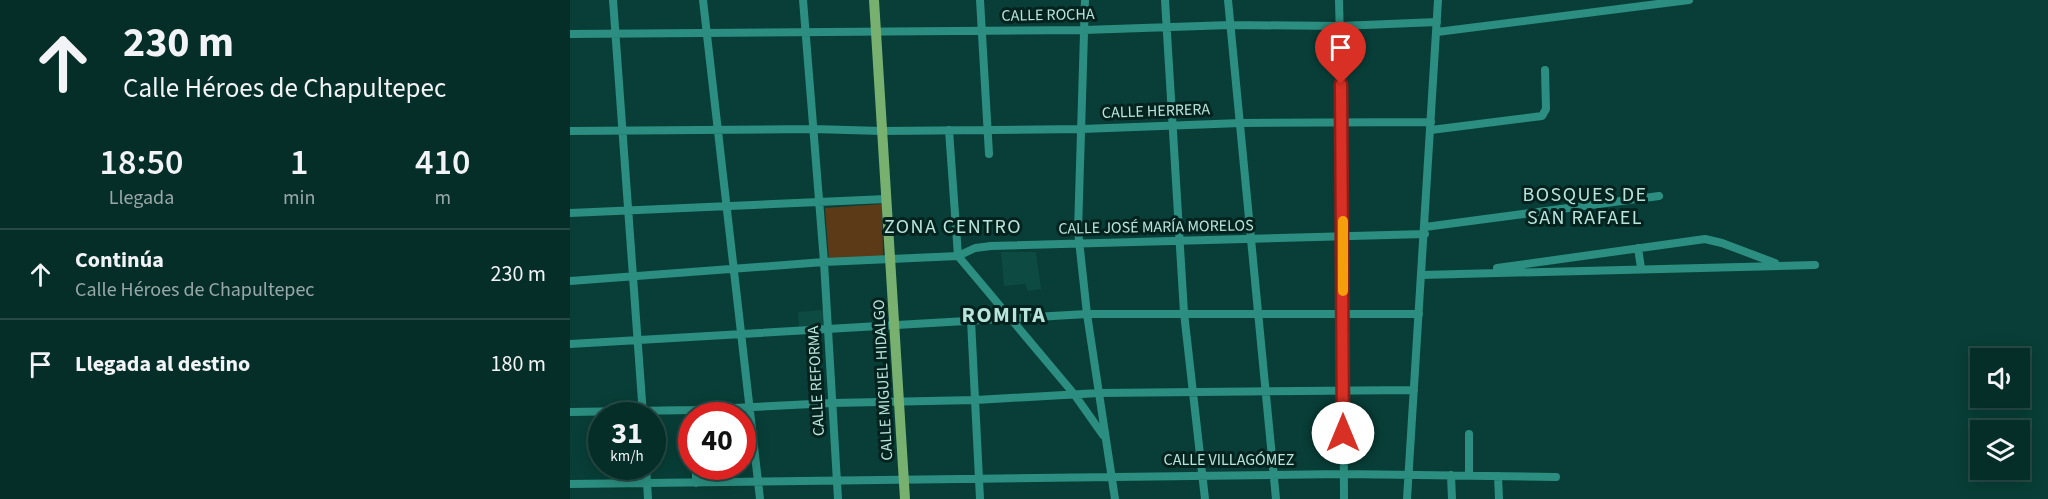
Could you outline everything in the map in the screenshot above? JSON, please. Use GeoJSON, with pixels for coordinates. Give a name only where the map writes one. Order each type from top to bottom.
{"type":"FeatureCollection","features":[{"type":"Feature","properties":{"kind":"main road","name":"CALLE MIGUEL HIDALGO"},"geometry":{"type":"LineString","coordinates":[[874,0],[904,499]]}},
{"type":"Feature","properties":{"kind":"street"},"geometry":{"type":"LineString","coordinates":[[614,0],[642,402]]}},
{"type":"Feature","properties":{"kind":"street"},"geometry":{"type":"LineString","coordinates":[[703,0],[750,402]]}},
{"type":"Feature","properties":{"kind":"street","name":"CALLE REFORMA"},"geometry":{"type":"LineString","coordinates":[[803,0],[824,262],[838,499]]}},
{"type":"Feature","properties":{"kind":"street"},"geometry":{"type":"LineString","coordinates":[[980,0],[989,154]]}},
{"type":"Feature","properties":{"kind":"street"},"geometry":{"type":"LineString","coordinates":[[1085,0],[1078,245],[1114,499]]}},
{"type":"Feature","properties":{"kind":"street"},"geometry":{"type":"LineString","coordinates":[[1165,0],[1184,313],[1205,499]]}},
{"type":"Feature","properties":{"kind":"street"},"geometry":{"type":"LineString","coordinates":[[1228,0],[1276,499]]}},
{"type":"Feature","properties":{"kind":"street"},"geometry":{"type":"LineString","coordinates":[[1339,0],[1344,499]]}},
{"type":"Feature","properties":{"kind":"street"},"geometry":{"type":"LineString","coordinates":[[1407,499],[1438,0]]}},
{"type":"Feature","properties":{"kind":"street","name":"CALLE ROCHA"},"geometry":{"type":"LineString","coordinates":[[570,34],[1084,30],[1230,25],[1437,27],[1689,0]]}},
{"type":"Feature","properties":{"kind":"street","name":"CALLE HERRERA"},"geometry":{"type":"LineString","coordinates":[[570,131],[1082,129],[1241,123],[1431,126],[1542,116],[1546,109],[1545,70]]}},
{"type":"Feature","properties":{"kind":"street"},"geometry":{"type":"LineString","coordinates":[[950,130],[958,256],[1074,394],[1104,436]]}},
{"type":"Feature","properties":{"kind":"street","name":"CALLE JOSÉ MARÍA MORELOS"},"geometry":{"type":"LineString","coordinates":[[570,281],[824,262],[958,256],[975,248],[991,246],[1343,237],[1425,230],[1659,196]]}},
{"type":"Feature","properties":{"kind":"street"},"geometry":{"type":"LineString","coordinates":[[570,213],[886,199]]}},
{"type":"Feature","properties":{"kind":"street"},"geometry":{"type":"LineString","coordinates":[[1469,272],[1696,240],[1713,240],[1778,264]]}},
{"type":"Feature","properties":{"kind":"street"},"geometry":{"type":"LineString","coordinates":[[1638,248],[1641,268]]}},
{"type":"Feature","properties":{"kind":"street"},"geometry":{"type":"LineString","coordinates":[[1540,261],[1541,272]]}},
{"type":"Feature","properties":{"kind":"street"},"geometry":{"type":"LineString","coordinates":[[1422,275],[1778,264],[1815,265]]}},
{"type":"Feature","properties":{"kind":"street"},"geometry":{"type":"LineString","coordinates":[[570,344],[1087,314],[1419,314]]}},
{"type":"Feature","properties":{"kind":"street"},"geometry":{"type":"LineString","coordinates":[[971,320],[980,499]]}},
{"type":"Feature","properties":{"kind":"street"},"geometry":{"type":"LineString","coordinates":[[756,407],[976,400],[1099,393],[1414,390]]}},
{"type":"Feature","properties":{"kind":"street"},"geometry":{"type":"LineString","coordinates":[[570,412],[588,412]]}},
{"type":"Feature","properties":{"kind":"street"},"geometry":{"type":"LineString","coordinates":[[1469,434],[1469,475]]}},
{"type":"Feature","properties":{"kind":"street"},"geometry":{"type":"LineString","coordinates":[[756,463],[760,499]]}},
{"type":"Feature","properties":{"kind":"street","name":"CALLE VILLAGÓMEZ"},"geometry":{"type":"LineString","coordinates":[[570,484],[1343,474],[1556,477]]}},
{"type":"Feature","properties":{"kind":"street"},"geometry":{"type":"LineString","coordinates":[[1451,475],[1452,499]]}},
{"type":"Feature","properties":{"kind":"street"},"geometry":{"type":"LineString","coordinates":[[1498,476],[1499,499]]}},
{"type":"Feature","properties":{"kind":"street"},"geometry":{"type":"LineString","coordinates":[[646,483],[648,499]]}},
{"type":"Feature","properties":{"kind":"shaded area"},"geometry":{"type":"Polygon","coordinates":[[[882,204],[883,256],[829,260],[825,208],[882,204]]]}},
{"type":"Feature","properties":{"kind":"shaded area"},"geometry":{"type":"Polygon","coordinates":[[[1001,252],[1036,252],[1041,289],[1028,291],[1025,284],[1004,286],[1001,252]]]}},
{"type":"Feature","properties":{"kind":"shaded area"},"geometry":{"type":"Polygon","coordinates":[[[823,310],[824,329],[799,330],[798,312],[823,310]]]}},
{"type":"Feature","properties":{"kind":"slow traffic"},"geometry":{"type":"LineString","coordinates":[[1343,221],[1343,291]]}},
{"type":"Feature","properties":{"kind":"district","name":"BOSQUES DE SAN RAFAEL"},"geometry":{"type":"Point","coordinates":[1585,206]}},
{"type":"Feature","properties":{"kind":"district","name":"ZONA CENTRO"},"geometry":{"type":"Point","coordinates":[953,227]}},
{"type":"Feature","properties":{"kind":"district","name":"ROMITA"},"geometry":{"type":"Point","coordinates":[1004,315]}},
{"type":"Feature","properties":{"kind":"route"},"geometry":{"type":"LineString","coordinates":[[1341,84],[1343,433]]}}]}
